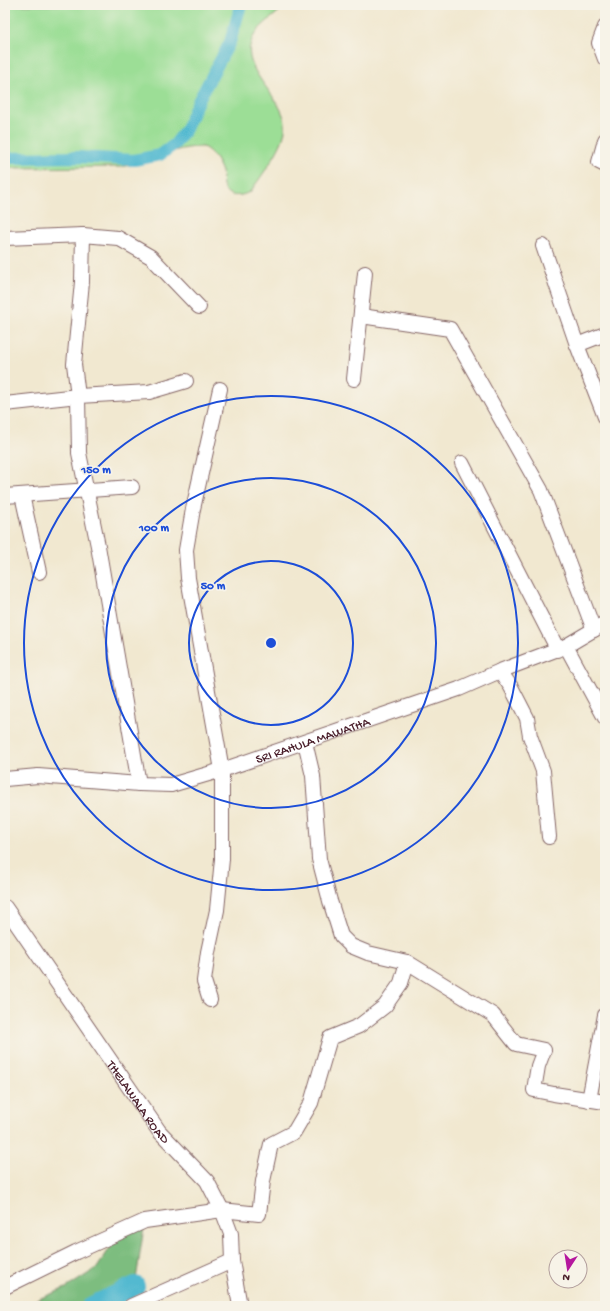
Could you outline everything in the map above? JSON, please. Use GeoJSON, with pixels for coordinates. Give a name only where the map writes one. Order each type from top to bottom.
{"type":"FeatureCollection","features":[{"type":"Feature","properties":{"kind":"street"},"geometry":{"type":"LineString","coordinates":[[605,27],[599,43],[605,59]]}},
{"type":"Feature","properties":{"kind":"street"},"geometry":{"type":"LineString","coordinates":[[605,140],[599,162],[605,165]]}},
{"type":"Feature","properties":{"kind":"street"},"geometry":{"type":"LineString","coordinates":[[83,235],[82,282],[74,364],[78,396],[79,453],[98,546],[139,784]]}},
{"type":"Feature","properties":{"kind":"street"},"geometry":{"type":"LineString","coordinates":[[5,238],[83,235],[118,238],[151,257],[198,307]]}},
{"type":"Feature","properties":{"kind":"street"},"geometry":{"type":"LineString","coordinates":[[543,246],[577,346],[605,417]]}},
{"type":"Feature","properties":{"kind":"street"},"geometry":{"type":"LineString","coordinates":[[354,379],[365,273]]}},
{"type":"Feature","properties":{"kind":"street"},"geometry":{"type":"LineString","coordinates":[[361,316],[450,329],[541,490],[600,626]]}},
{"type":"Feature","properties":{"kind":"street"},"geometry":{"type":"LineString","coordinates":[[577,346],[605,334]]}},
{"type":"Feature","properties":{"kind":"street"},"geometry":{"type":"LineString","coordinates":[[5,404],[78,396],[149,392],[186,381]]}},
{"type":"Feature","properties":{"kind":"street"},"geometry":{"type":"LineString","coordinates":[[210,1000],[204,981],[208,952],[217,910],[221,866],[222,770],[188,578],[186,550],[193,509],[220,389]]}},
{"type":"Feature","properties":{"kind":"street"},"geometry":{"type":"LineString","coordinates":[[462,463],[562,648],[605,718]]}},
{"type":"Feature","properties":{"kind":"street"},"geometry":{"type":"LineString","coordinates":[[5,496],[132,487]]}},
{"type":"Feature","properties":{"kind":"street"},"geometry":{"type":"LineString","coordinates":[[22,495],[39,572]]}},
{"type":"Feature","properties":{"kind":"street","name":"SRI RAHULA MAWATHA"},"geometry":{"type":"LineString","coordinates":[[5,779],[38,776],[171,785],[222,770],[459,689],[500,671],[562,648],[600,626]]}},
{"type":"Feature","properties":{"kind":"street"},"geometry":{"type":"LineString","coordinates":[[500,671],[511,687],[527,718],[530,736],[543,771],[549,837]]}},
{"type":"Feature","properties":{"kind":"street"},"geometry":{"type":"LineString","coordinates":[[305,742],[313,776],[319,859],[341,936],[351,946],[368,953],[407,962],[493,1015],[516,1044],[544,1050],[538,1066],[534,1090],[605,1102]]}},
{"type":"Feature","properties":{"kind":"street","name":"THELAWALA ROAD"},"geometry":{"type":"LineString","coordinates":[[5,907],[159,1132],[207,1181],[222,1210],[230,1234],[232,1261],[240,1306]]}},
{"type":"Feature","properties":{"kind":"street"},"geometry":{"type":"LineString","coordinates":[[5,1287],[76,1252],[146,1221],[222,1210],[259,1214],[270,1144],[294,1132],[298,1126],[311,1103],[330,1038],[359,1026],[385,1006],[401,983],[407,962]]}},
{"type":"Feature","properties":{"kind":"street"},"geometry":{"type":"LineString","coordinates":[[589,1100],[605,1015]]}},
{"type":"Feature","properties":{"kind":"street"},"geometry":{"type":"LineString","coordinates":[[131,1306],[232,1261]]}},
{"type":"Feature","properties":{"kind":"green space"},"geometry":{"type":"Polygon","coordinates":[[[5,5],[286,5],[258,30],[250,47],[251,59],[255,71],[279,106],[284,118],[285,130],[283,137],[266,170],[251,191],[243,195],[235,196],[227,193],[225,190],[222,172],[219,165],[212,154],[203,147],[182,149],[121,167],[5,168],[5,5]]]}},
{"type":"Feature","properties":{"kind":"green space"},"geometry":{"type":"Polygon","coordinates":[[[145,1221],[135,1286],[93,1306],[21,1306],[66,1288],[97,1268],[121,1231],[145,1221]]]}},
{"type":"Feature","properties":{"kind":"waterway"},"geometry":{"type":"LineString","coordinates":[[5,158],[78,157],[134,160],[160,155],[175,144],[186,129],[196,105],[230,42],[241,5]]}},
{"type":"Feature","properties":{"kind":"waterway"},"geometry":{"type":"LineString","coordinates":[[92,1306],[135,1286]]}}]}
